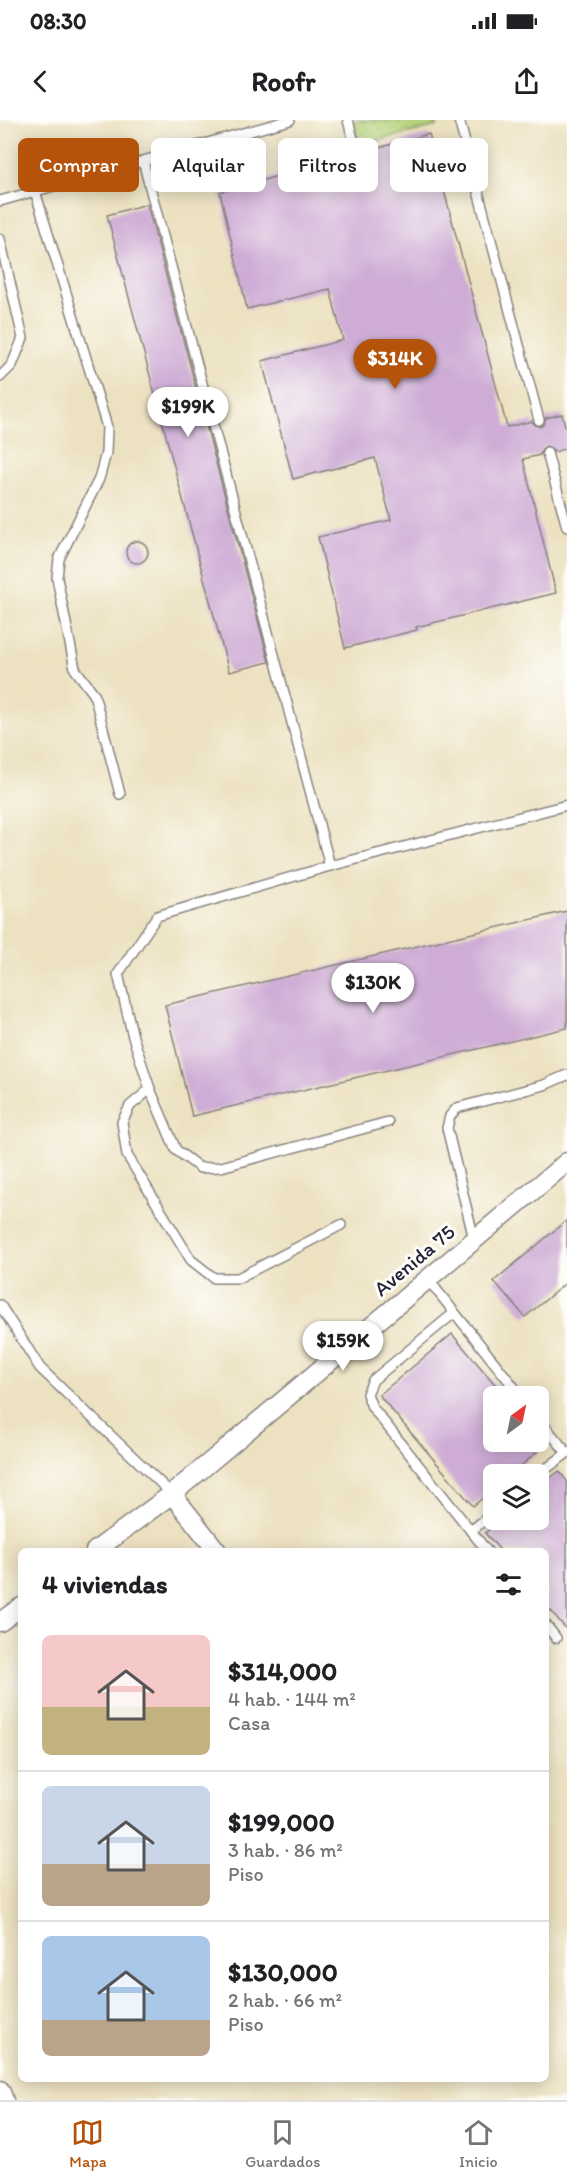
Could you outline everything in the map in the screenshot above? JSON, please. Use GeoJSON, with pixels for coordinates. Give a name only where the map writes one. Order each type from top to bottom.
{"type":"FeatureCollection","features":[{"type":"Feature","properties":{"kind":"street","name":"Avenida 75"},"geometry":{"type":"LineString","coordinates":[[99,1548],[172,1494],[567,1162]]}},
{"type":"Feature","properties":{"kind":"street"},"geometry":{"type":"LineString","coordinates":[[172,1494],[215,1548]]}},
{"type":"Feature","properties":{"kind":"street"},"geometry":{"type":"LineString","coordinates":[[0,1622],[18,1609]]}},
{"type":"Feature","properties":{"kind":"street"},"geometry":{"type":"LineString","coordinates":[[0,2090],[4,2100]]}},
{"type":"Feature","properties":{"kind":"lane"},"geometry":{"type":"LineString","coordinates":[[139,162],[290,120]]}},
{"type":"Feature","properties":{"kind":"lane"},"geometry":{"type":"LineString","coordinates":[[348,120],[353,138]]}},
{"type":"Feature","properties":{"kind":"lane"},"geometry":{"type":"LineString","coordinates":[[459,120],[539,420]]}},
{"type":"Feature","properties":{"kind":"lane"},"geometry":{"type":"LineString","coordinates":[[143,161],[330,866]]}},
{"type":"Feature","properties":{"kind":"lane"},"geometry":{"type":"LineString","coordinates":[[0,201],[32,192]]}},
{"type":"Feature","properties":{"kind":"lane"},"geometry":{"type":"LineString","coordinates":[[35,192],[107,427],[106,453],[99,479],[59,559],[57,578],[75,669],[94,694],[120,794]]}},
{"type":"Feature","properties":{"kind":"lane"},"geometry":{"type":"LineString","coordinates":[[0,239],[23,338],[12,365],[0,377]]}},
{"type":"Feature","properties":{"kind":"lane"},"geometry":{"type":"LineString","coordinates":[[547,453],[567,527]]}},
{"type":"Feature","properties":{"kind":"lane"},"geometry":{"type":"LineString","coordinates":[[388,1122],[221,1167],[201,1168],[176,1150],[150,1089],[133,1037],[118,975],[157,916],[330,866],[567,805]]}},
{"type":"Feature","properties":{"kind":"lane"},"geometry":{"type":"LineString","coordinates":[[474,1239],[447,1128],[450,1116],[457,1108],[544,1084],[567,1075]]}},
{"type":"Feature","properties":{"kind":"lane"},"geometry":{"type":"LineString","coordinates":[[150,1089],[130,1106],[122,1122],[127,1155],[191,1260],[214,1278],[238,1278],[341,1225]]}},
{"type":"Feature","properties":{"kind":"lane"},"geometry":{"type":"LineString","coordinates":[[427,1278],[513,1386]]}},
{"type":"Feature","properties":{"kind":"lane"},"geometry":{"type":"LineString","coordinates":[[0,1305],[40,1368],[172,1494]]}},
{"type":"Feature","properties":{"kind":"lane"},"geometry":{"type":"LineString","coordinates":[[454,1313],[373,1380],[367,1394],[372,1407],[485,1548]]}},
{"type":"Feature","properties":{"kind":"lane"},"geometry":{"type":"LineString","coordinates":[[549,1431],[567,1453],[549,1467]]}},
{"type":"Feature","properties":{"kind":"lane"},"geometry":{"type":"LineString","coordinates":[[471,1531],[483,1521]]}},
{"type":"Feature","properties":{"kind":"lane"},"geometry":{"type":"LineString","coordinates":[[549,1629],[556,1638]]}},
{"type":"Feature","properties":{"kind":"green space"},"geometry":{"type":"Polygon","coordinates":[[[356,120],[433,120],[437,126],[378,140],[378,138],[357,138],[353,124],[356,120]]]}},
{"type":"Feature","properties":{"kind":"building"},"geometry":{"type":"Polygon","coordinates":[[[429,134],[430,138],[414,138],[429,134]]]}},
{"type":"Feature","properties":{"kind":"building"},"geometry":{"type":"Polygon","coordinates":[[[390,145],[390,192],[444,192],[507,427],[532,421],[540,427],[546,418],[562,414],[567,434],[567,448],[554,452],[546,446],[540,455],[523,459],[556,593],[416,627],[417,630],[345,648],[318,537],[391,520],[375,458],[293,479],[262,361],[343,340],[330,289],[247,309],[220,192],[266,192],[266,179],[278,176],[278,192],[378,192],[378,148],[390,145]]]}},
{"type":"Feature","properties":{"kind":"building"},"geometry":{"type":"Polygon","coordinates":[[[147,204],[269,662],[229,672],[107,215],[147,204]]]}},
{"type":"Feature","properties":{"kind":"building"},"geometry":{"type":"Polygon","coordinates":[[[137,541],[145,544],[148,552],[145,560],[137,563],[129,560],[126,552],[129,544],[137,541]]]}},
{"type":"Feature","properties":{"kind":"building"},"geometry":{"type":"Polygon","coordinates":[[[567,911],[567,1028],[192,1116],[165,1005],[567,911]]]}},
{"type":"Feature","properties":{"kind":"building"},"geometry":{"type":"Polygon","coordinates":[[[567,1220],[567,1282],[525,1317],[494,1281],[567,1220]]]}},
{"type":"Feature","properties":{"kind":"building"},"geometry":{"type":"Polygon","coordinates":[[[452,1334],[496,1386],[483,1386],[483,1452],[537,1452],[523,1464],[483,1464],[483,1498],[473,1506],[379,1395],[452,1334]]]}},
{"type":"Feature","properties":{"kind":"building"},"geometry":{"type":"Polygon","coordinates":[[[559,1471],[567,1481],[567,1630],[549,1609],[549,1548],[498,1548],[485,1533],[489,1530],[549,1530],[549,1479],[559,1471]]]}}]}
